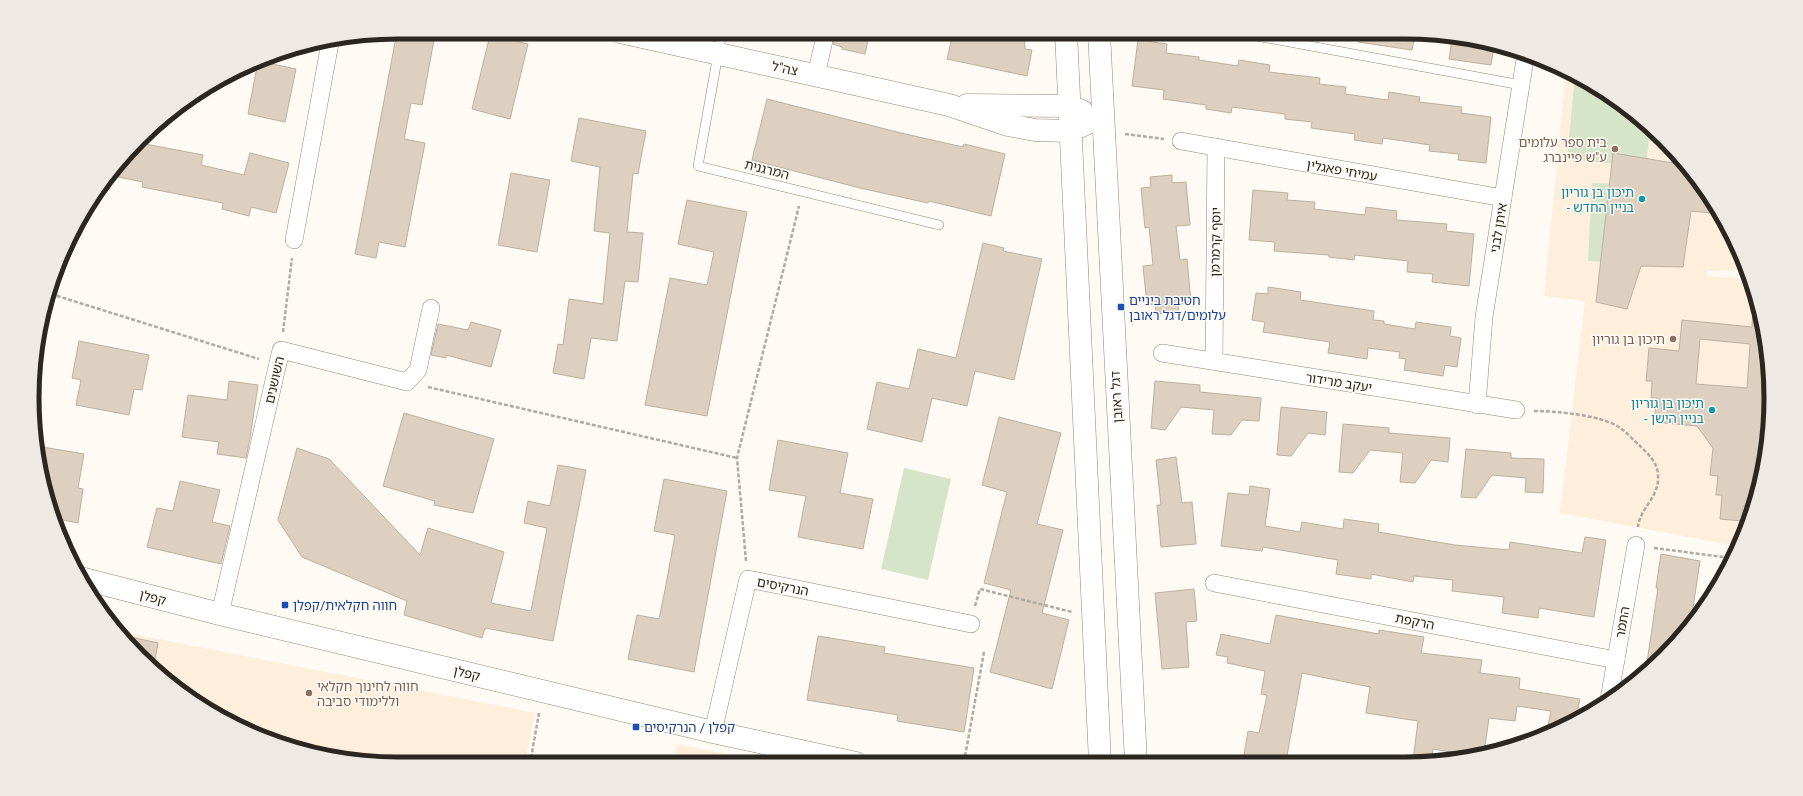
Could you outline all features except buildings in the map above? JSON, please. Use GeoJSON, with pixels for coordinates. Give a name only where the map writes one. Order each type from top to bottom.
{"type":"FeatureCollection","features":[{"type":"Feature","properties":{"kind":"street","name":"צה\"ל"},"geometry":{"type":"LineString","coordinates":[[651,39],[949,105],[1008,125],[1035,130],[1070,131],[1102,124]]}},
{"type":"Feature","properties":{"kind":"street"},"geometry":{"type":"LineString","coordinates":[[816,75],[824,39]]}},
{"type":"Feature","properties":{"kind":"street"},"geometry":{"type":"LineString","coordinates":[[1066,39],[1100,757]]}},
{"type":"Feature","properties":{"kind":"street","name":"דגל ראובן"},"geometry":{"type":"LineString","coordinates":[[1099,39],[1102,124],[1136,757]]}},
{"type":"Feature","properties":{"kind":"street"},"geometry":{"type":"LineString","coordinates":[[294,240],[329,46]]}},
{"type":"Feature","properties":{"kind":"street","name":"איתן לבני"},"geometry":{"type":"LineString","coordinates":[[1477,405],[1484,317],[1525,60]]}},
{"type":"Feature","properties":{"kind":"street","name":"צה\"ל"},"geometry":{"type":"LineString","coordinates":[[949,105],[1069,106],[1102,124]]}},
{"type":"Feature","properties":{"kind":"street","name":"עמיחי פאגלין"},"geometry":{"type":"LineString","coordinates":[[1181,141],[1503,198]]}},
{"type":"Feature","properties":{"kind":"street","name":"יוסף קרמרמן"},"geometry":{"type":"LineString","coordinates":[[1214,362],[1216,147]]}},
{"type":"Feature","properties":{"kind":"street"},"geometry":{"type":"LineString","coordinates":[[407,382],[418,370],[431,308]]}},
{"type":"Feature","properties":{"kind":"street","name":"יעקב מרידור"},"geometry":{"type":"LineString","coordinates":[[1162,353],[1477,405],[1516,410]]}},
{"type":"Feature","properties":{"kind":"street","name":"השושנים"},"geometry":{"type":"LineString","coordinates":[[220,614],[279,358],[407,382]]}},
{"type":"Feature","properties":{"kind":"street","name":"התמר"},"geometry":{"type":"LineString","coordinates":[[1610,692],[1636,545]]}},
{"type":"Feature","properties":{"kind":"street","name":"הנרקיסים"},"geometry":{"type":"LineString","coordinates":[[713,732],[748,579],[971,624]]}},
{"type":"Feature","properties":{"kind":"street","name":"קפלן"},"geometry":{"type":"LineString","coordinates":[[88,580],[220,614],[814,757]]}},
{"type":"Feature","properties":{"kind":"street","name":"הרקפת"},"geometry":{"type":"LineString","coordinates":[[1214,584],[1616,660]]}},
{"type":"Feature","properties":{"kind":"lane"},"geometry":{"type":"LineString","coordinates":[[718,54],[721,39]]}},
{"type":"Feature","properties":{"kind":"lane"},"geometry":{"type":"LineString","coordinates":[[1273,39],[1521,85]]}},
{"type":"Feature","properties":{"kind":"lane","name":"המרגנית"},"geometry":{"type":"LineString","coordinates":[[718,54],[698,166],[939,224]]}},
{"type":"Feature","properties":{"kind":"path"},"geometry":{"type":"LineString","coordinates":[[1102,124],[1181,141]]}},
{"type":"Feature","properties":{"kind":"path"},"geometry":{"type":"LineString","coordinates":[[748,579],[737,458],[803,191]]}},
{"type":"Feature","properties":{"kind":"path"},"geometry":{"type":"LineString","coordinates":[[54,295],[279,358],[294,240]]}},
{"type":"Feature","properties":{"kind":"path"},"geometry":{"type":"LineString","coordinates":[[407,382],[737,458]]}},
{"type":"Feature","properties":{"kind":"path"},"geometry":{"type":"LineString","coordinates":[[1516,410],[1540,411],[1602,419],[1618,427],[1654,461],[1658,473],[1657,487],[1651,501],[1639,518],[1636,545],[1727,557]]}},
{"type":"Feature","properties":{"kind":"path"},"geometry":{"type":"LineString","coordinates":[[980,589],[1094,617]]}},
{"type":"Feature","properties":{"kind":"path"},"geometry":{"type":"LineString","coordinates":[[965,757],[984,652]]}},
{"type":"Feature","properties":{"kind":"path"},"geometry":{"type":"LineString","coordinates":[[531,757],[543,691]]}},
{"type":"Feature","properties":{"kind":"shaded area","name":"תיכון בן גוריון"},"geometry":{"type":"Polygon","coordinates":[[[1565,77],[1624,113],[1659,144],[1675,161],[1690,179],[1716,219],[1727,239],[1740,270],[1707,271],[1706,276],[1743,279],[1745,283],[1752,305],[1761,351],[1764,398],[1763,421],[1761,445],[1752,491],[1732,545],[1560,513],[1585,301],[1544,296],[1565,77]]]}},
{"type":"Feature","properties":{"kind":"shaded area","name":"חווה לחינוך חקלאי וללימודי סביבה"},"geometry":{"type":"Polygon","coordinates":[[[126,633],[535,713],[526,757],[398,757],[351,754],[328,750],[305,745],[261,730],[218,709],[179,683],[144,652],[126,633]]]}},
{"type":"Feature","properties":{"kind":"shaded area"},"geometry":{"type":"Polygon","coordinates":[[[677,744],[741,757],[674,757],[677,744]]]}},
{"type":"Feature","properties":{"kind":"green space"},"geometry":{"type":"Polygon","coordinates":[[[1574,82],[1624,113],[1649,135],[1646,167],[1567,159],[1574,82]]]}},
{"type":"Feature","properties":{"kind":"green space"},"geometry":{"type":"Polygon","coordinates":[[[1592,183],[1631,184],[1627,263],[1588,261],[1592,183]]]}},
{"type":"Feature","properties":{"kind":"green space"},"geometry":{"type":"Polygon","coordinates":[[[904,468],[951,479],[928,580],[881,569],[904,468]]]}},
{"type":"Feature","properties":{"kind":"place","name":"בית ספר עלומים ע\"ש פיינברג"},"geometry":{"type":"Point","coordinates":[1615,149]}},
{"type":"Feature","properties":{"kind":"place","name":"תיכון בן גוריון - בניין החדש"},"geometry":{"type":"Point","coordinates":[1642,199]}},
{"type":"Feature","properties":{"kind":"place","name":"חטיבת ביניים עלומים/דגל ראובן"},"geometry":{"type":"Point","coordinates":[1121,307]}},
{"type":"Feature","properties":{"kind":"place","name":"תיכון בן גוריון"},"geometry":{"type":"Point","coordinates":[1673,339]}},
{"type":"Feature","properties":{"kind":"place","name":"תיכון בן גוריון - בניין הישן"},"geometry":{"type":"Point","coordinates":[1712,410]}},
{"type":"Feature","properties":{"kind":"place","name":"חווה חקלאית/קפלן"},"geometry":{"type":"Point","coordinates":[285,605]}},
{"type":"Feature","properties":{"kind":"place","name":"חווה לחינוך חקלאי וללימודי סביבה"},"geometry":{"type":"Point","coordinates":[309,693]}},
{"type":"Feature","properties":{"kind":"place","name":"קפלן / הנרקיסים"},"geometry":{"type":"Point","coordinates":[636,727]}}]}
